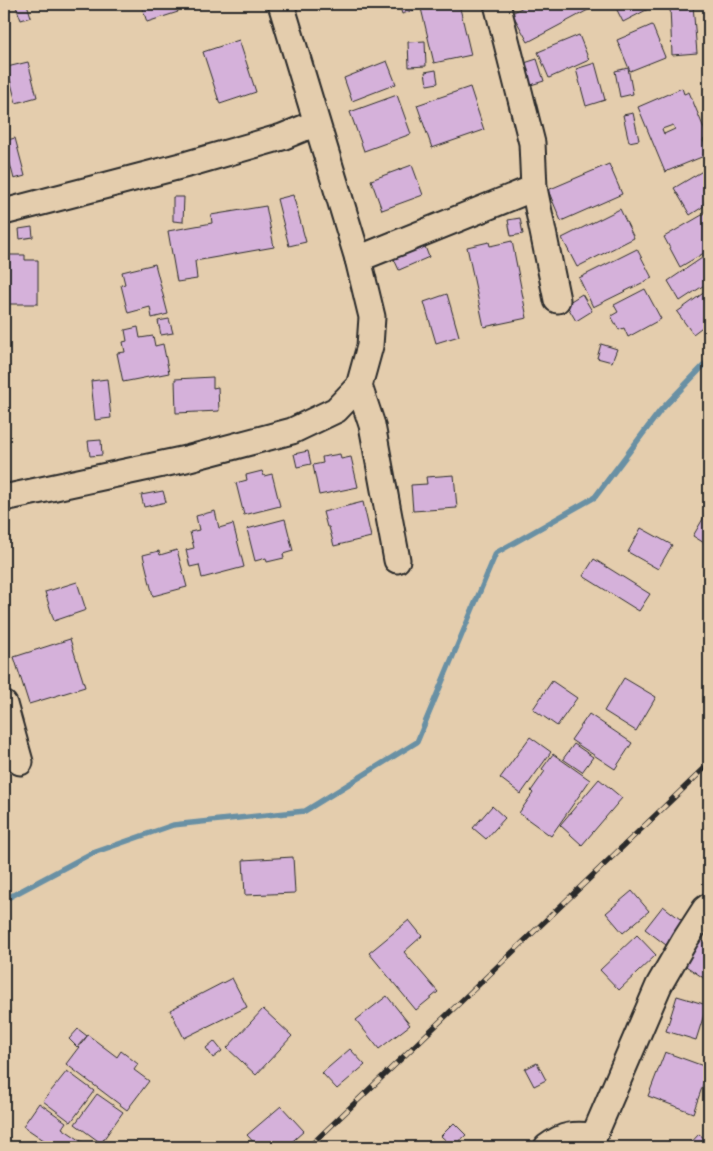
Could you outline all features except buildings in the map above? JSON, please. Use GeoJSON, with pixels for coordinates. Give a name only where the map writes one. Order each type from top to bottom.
{"type":"FeatureCollection","features":[{"type":"Feature","properties":{"kind":"street"},"geometry":{"type":"LineString","coordinates":[[4,498],[186,459],[292,431],[336,410],[359,386],[370,346],[372,317],[358,259],[281,4]]}},
{"type":"Feature","properties":{"kind":"street"},"geometry":{"type":"LineString","coordinates":[[496,4],[532,143],[534,188],[557,300]]}},
{"type":"Feature","properties":{"kind":"street"},"geometry":{"type":"LineString","coordinates":[[4,212],[188,164],[282,137],[316,122]]}},
{"type":"Feature","properties":{"kind":"street"},"geometry":{"type":"LineString","coordinates":[[358,259],[534,188]]}},
{"type":"Feature","properties":{"kind":"street"},"geometry":{"type":"LineString","coordinates":[[359,386],[372,425],[397,560]]}},
{"type":"Feature","properties":{"kind":"street"},"geometry":{"type":"LineString","coordinates":[[4,704],[20,762]]}},
{"type":"Feature","properties":{"kind":"street"},"geometry":{"type":"LineString","coordinates":[[547,1147],[558,1139],[574,1134],[600,1142],[658,985],[705,909],[709,906]]}},
{"type":"Feature","properties":{"kind":"waterway"},"geometry":{"type":"LineString","coordinates":[[4,900],[90,854],[173,825],[305,811],[417,742],[496,553],[595,497],[660,411],[709,360]]}},
{"type":"Feature","properties":{"kind":"railway"},"geometry":{"type":"LineString","coordinates":[[309,1147],[709,764]]}}]}
